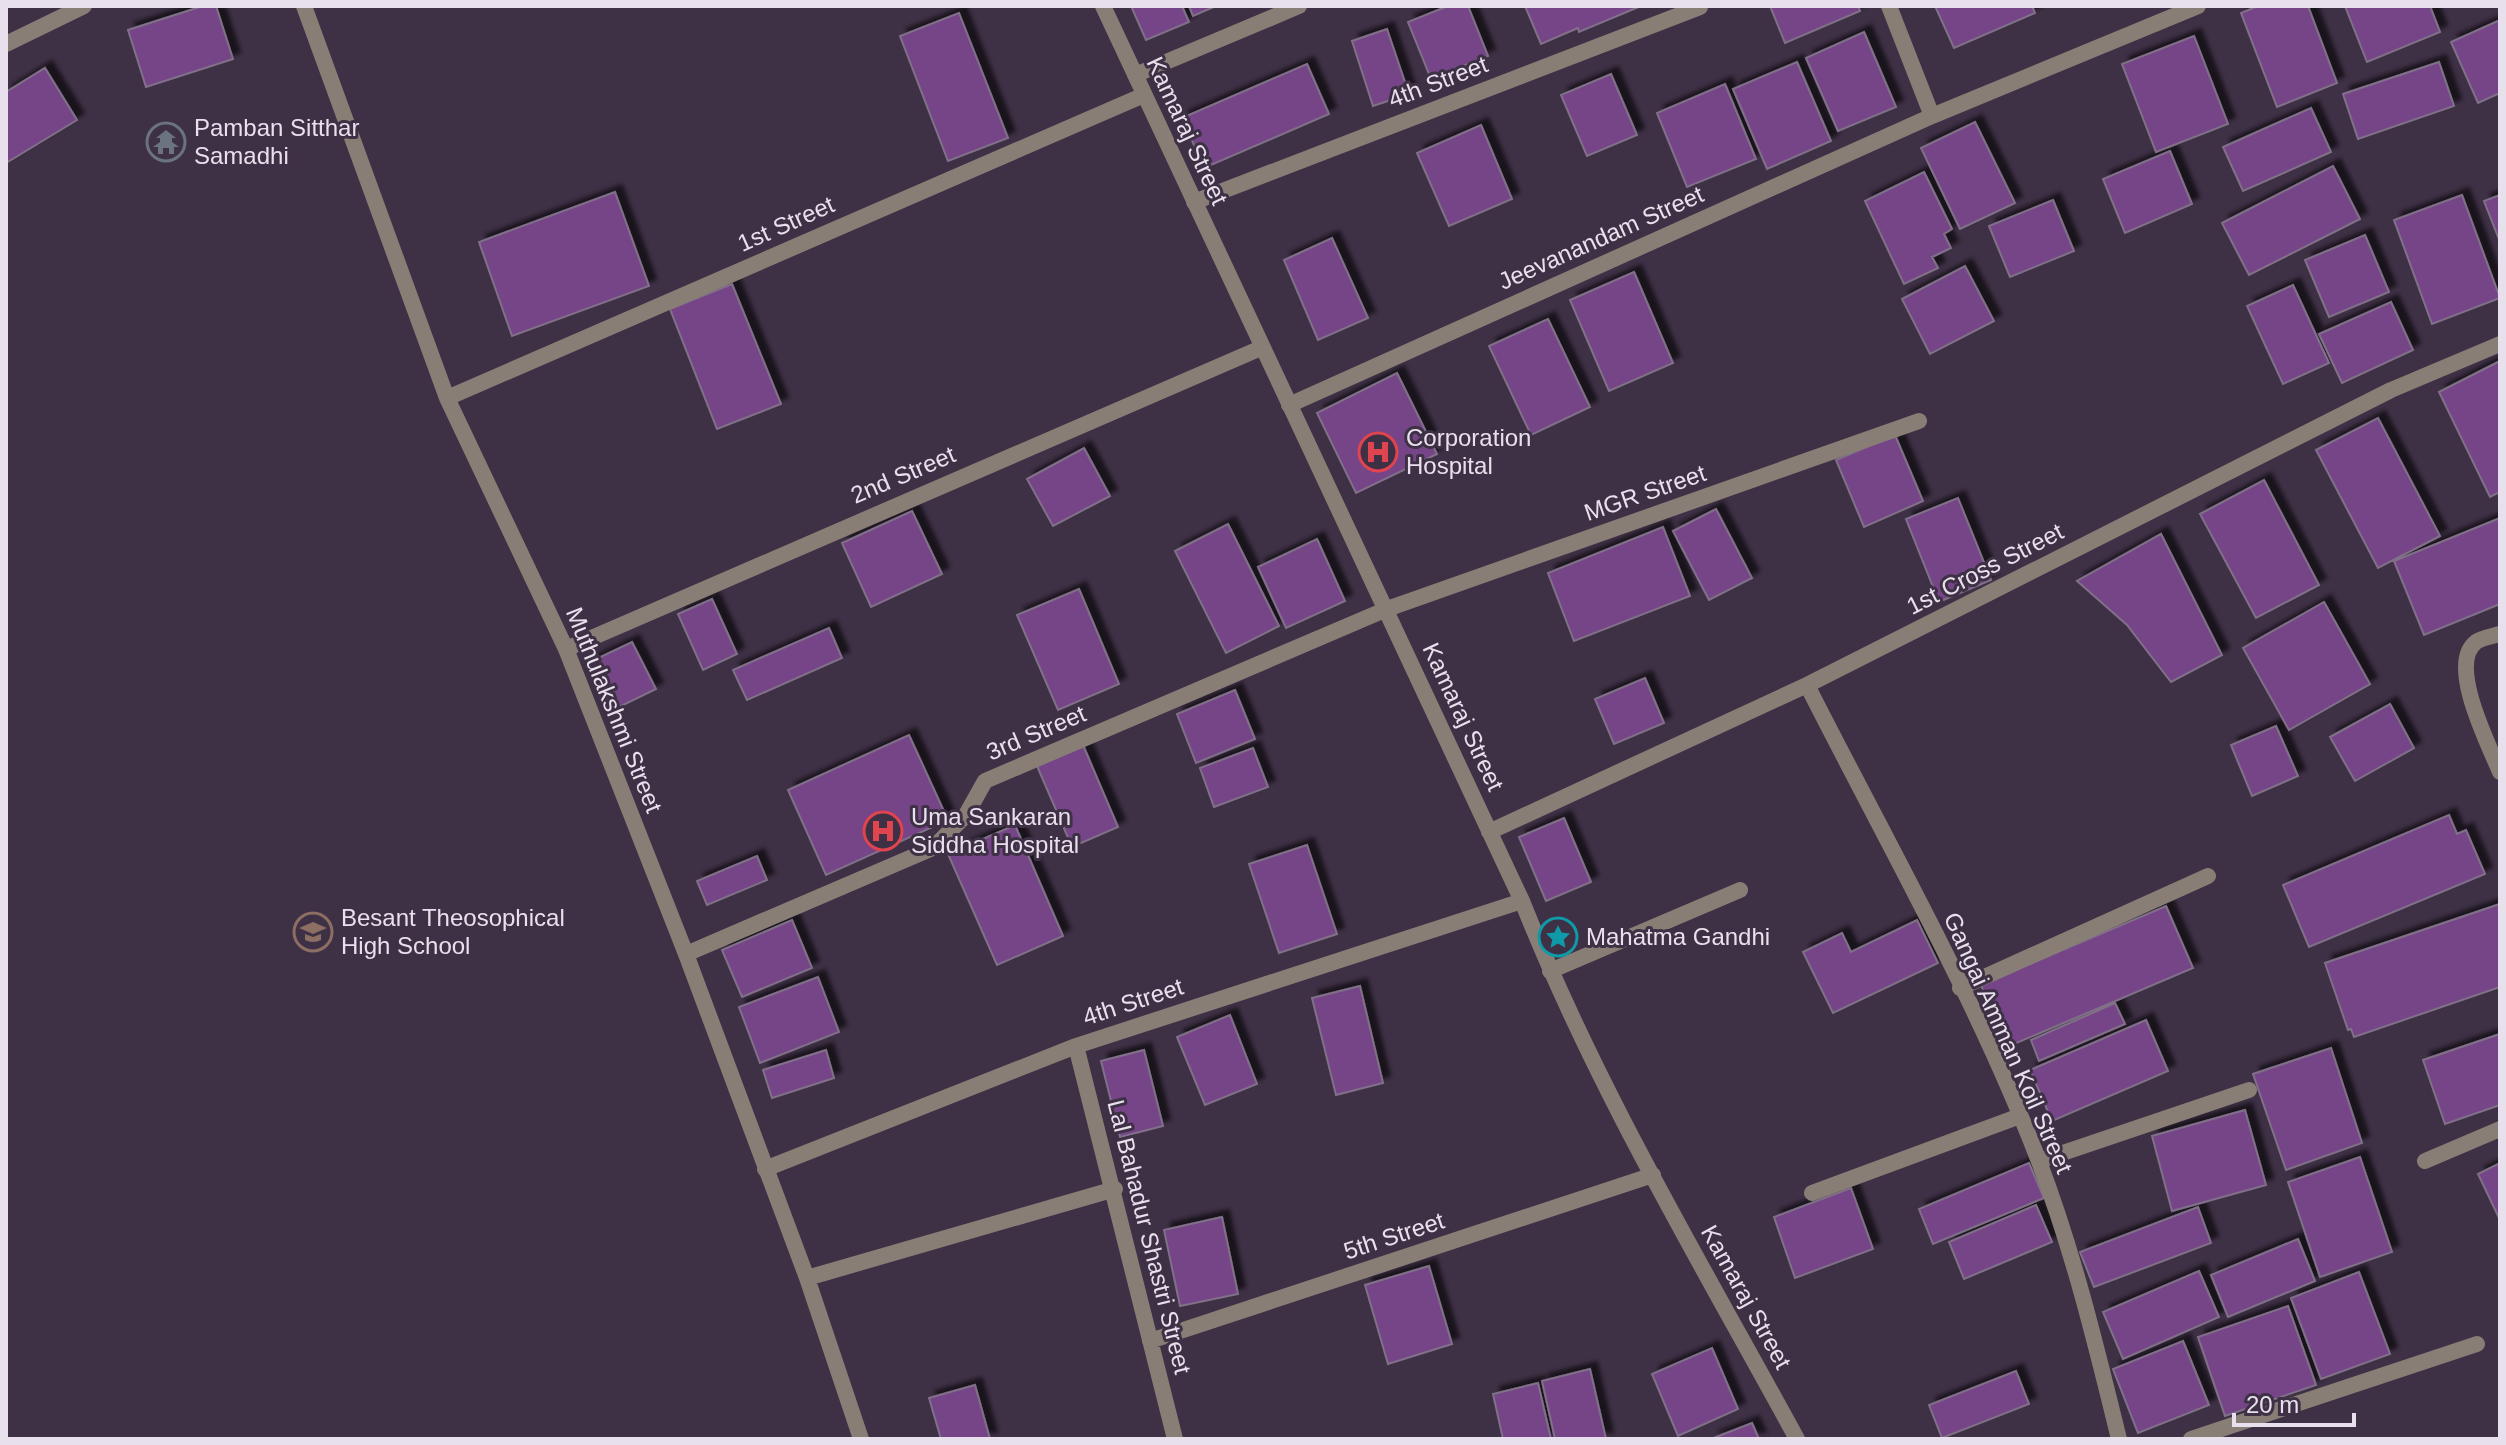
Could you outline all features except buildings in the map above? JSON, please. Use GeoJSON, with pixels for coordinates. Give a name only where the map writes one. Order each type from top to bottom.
{"type":"FeatureCollection","features":[{"type":"Feature","properties":{"kind":"street"},"geometry":{"type":"LineString","coordinates":[[6,44],[84,6]]}},
{"type":"Feature","properties":{"kind":"street","name":"Muthulakshmi Street"},"geometry":{"type":"LineString","coordinates":[[304,6],[447,398],[566,649],[686,954],[807,1278],[861,1439]]}},
{"type":"Feature","properties":{"kind":"street","name":"Kamaraj Street"},"geometry":{"type":"LineString","coordinates":[[1103,6],[1261,348],[1387,609],[1522,901],[1550,971],[1653,1175],[1797,1439]]}},
{"type":"Feature","properties":{"kind":"street"},"geometry":{"type":"LineString","coordinates":[[1135,75],[1299,6]]}},
{"type":"Feature","properties":{"kind":"street"},"geometry":{"type":"LineString","coordinates":[[1889,6],[1932,116]]}},
{"type":"Feature","properties":{"kind":"street","name":"Jeevanandam Street"},"geometry":{"type":"LineString","coordinates":[[1289,405],[1932,116],[2198,6]]}},
{"type":"Feature","properties":{"kind":"street","name":"4th Street"},"geometry":{"type":"LineString","coordinates":[[1194,202],[1700,7]]}},
{"type":"Feature","properties":{"kind":"street","name":"1st Street"},"geometry":{"type":"LineString","coordinates":[[447,398],[1144,95]]}},
{"type":"Feature","properties":{"kind":"street","name":"1st Cross Street"},"geometry":{"type":"LineString","coordinates":[[1489,832],[1807,685],[2391,390],[2500,344]]}},
{"type":"Feature","properties":{"kind":"street","name":"2nd Street"},"geometry":{"type":"LineString","coordinates":[[566,649],[1261,348]]}},
{"type":"Feature","properties":{"kind":"street","name":"MGR Street"},"geometry":{"type":"LineString","coordinates":[[1387,609],[1919,421]]}},
{"type":"Feature","properties":{"kind":"street","name":"3rd Street"},"geometry":{"type":"LineString","coordinates":[[686,954],[933,848],[966,815],[985,781],[1387,609]]}},
{"type":"Feature","properties":{"kind":"street"},"geometry":{"type":"LineString","coordinates":[[2500,634],[2476,642],[2465,659],[2465,681],[2500,772]]}},
{"type":"Feature","properties":{"kind":"street","name":"Gangai Amman Koil Street"},"geometry":{"type":"LineString","coordinates":[[1807,685],[1960,988],[2039,1161],[2088,1316],[2119,1439]]}},
{"type":"Feature","properties":{"kind":"street"},"geometry":{"type":"LineString","coordinates":[[1960,988],[2208,876]]}},
{"type":"Feature","properties":{"kind":"street"},"geometry":{"type":"LineString","coordinates":[[1550,971],[1740,890]]}},
{"type":"Feature","properties":{"kind":"street","name":"4th Street"},"geometry":{"type":"LineString","coordinates":[[765,1169],[1076,1046],[1522,901]]}},
{"type":"Feature","properties":{"kind":"street","name":"Lal Bahadur Shastri Street"},"geometry":{"type":"LineString","coordinates":[[1076,1046],[1115,1189],[1175,1439]]}},
{"type":"Feature","properties":{"kind":"street"},"geometry":{"type":"LineString","coordinates":[[2039,1161],[2249,1090]]}},
{"type":"Feature","properties":{"kind":"street"},"geometry":{"type":"LineString","coordinates":[[1812,1193],[2020,1116]]}},
{"type":"Feature","properties":{"kind":"street"},"geometry":{"type":"LineString","coordinates":[[2425,1161],[2500,1129]]}},
{"type":"Feature","properties":{"kind":"street","name":"5th Street"},"geometry":{"type":"LineString","coordinates":[[1150,1341],[1653,1175]]}},
{"type":"Feature","properties":{"kind":"street"},"geometry":{"type":"LineString","coordinates":[[807,1278],[1115,1189]]}},
{"type":"Feature","properties":{"kind":"street"},"geometry":{"type":"LineString","coordinates":[[2191,1439],[2477,1344]]}},
{"type":"Feature","properties":{"kind":"place","name":"Pamban Sitthar Samadhi"},"geometry":{"type":"Point","coordinates":[166,142]}},
{"type":"Feature","properties":{"kind":"place","name":"Corporation Hospital"},"geometry":{"type":"Point","coordinates":[1378,452]}},
{"type":"Feature","properties":{"kind":"place","name":"Uma Sankaran Siddha Hospital"},"geometry":{"type":"Point","coordinates":[883,831]}},
{"type":"Feature","properties":{"kind":"place","name":"Besant Theosophical High School"},"geometry":{"type":"Point","coordinates":[313,932]}},
{"type":"Feature","properties":{"kind":"place","name":"Mahatma Gandhi"},"geometry":{"type":"Point","coordinates":[1558,937]}}]}
